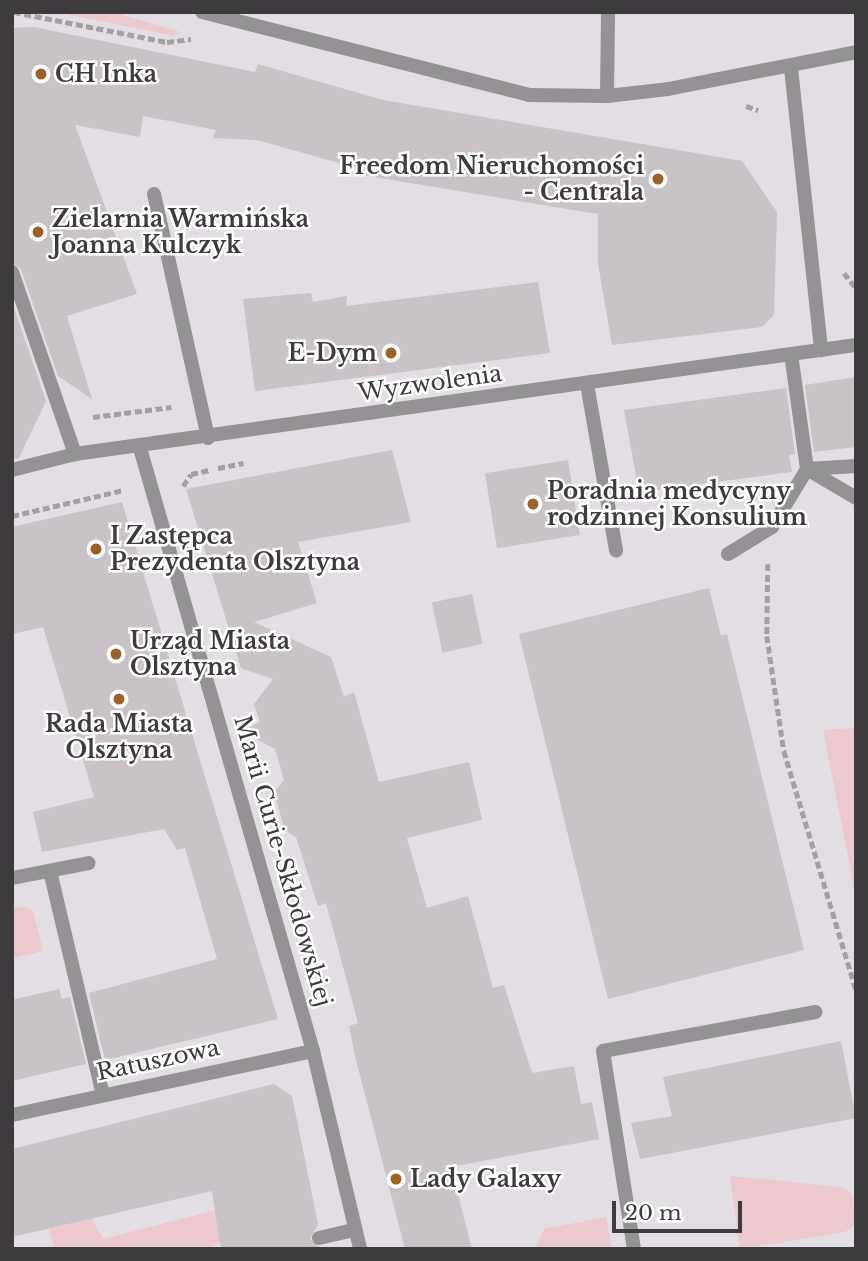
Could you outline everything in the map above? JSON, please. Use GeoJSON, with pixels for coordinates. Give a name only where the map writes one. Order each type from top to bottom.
{"type":"FeatureCollection","features":[{"type":"Feature","properties":{"kind":"street"},"geometry":{"type":"LineString","coordinates":[[202,12],[529,95],[607,96],[791,68],[856,52]]}},
{"type":"Feature","properties":{"kind":"street"},"geometry":{"type":"LineString","coordinates":[[607,96],[608,12]]}},
{"type":"Feature","properties":{"kind":"street"},"geometry":{"type":"LineString","coordinates":[[791,68],[821,350]]}},
{"type":"Feature","properties":{"kind":"street"},"geometry":{"type":"LineString","coordinates":[[155,194],[208,438]]}},
{"type":"Feature","properties":{"kind":"street"},"geometry":{"type":"LineString","coordinates":[[12,272],[75,454]]}},
{"type":"Feature","properties":{"kind":"street","name":"Wyzwolenia"},"geometry":{"type":"LineString","coordinates":[[12,470],[75,454],[140,448],[856,345]]}},
{"type":"Feature","properties":{"kind":"street"},"geometry":{"type":"LineString","coordinates":[[728,554],[772,527],[807,469],[792,354]]}},
{"type":"Feature","properties":{"kind":"street"},"geometry":{"type":"LineString","coordinates":[[587,384],[616,550]]}},
{"type":"Feature","properties":{"kind":"street","name":"Marii Curie-Skłodowskiej"},"geometry":{"type":"LineString","coordinates":[[140,448],[313,1051],[360,1249]]}},
{"type":"Feature","properties":{"kind":"street"},"geometry":{"type":"LineString","coordinates":[[807,469],[856,466]]}},
{"type":"Feature","properties":{"kind":"street"},"geometry":{"type":"LineString","coordinates":[[807,469],[856,498]]}},
{"type":"Feature","properties":{"kind":"street"},"geometry":{"type":"LineString","coordinates":[[12,878],[89,863]]}},
{"type":"Feature","properties":{"kind":"street"},"geometry":{"type":"LineString","coordinates":[[50,871],[103,1095]]}},
{"type":"Feature","properties":{"kind":"street"},"geometry":{"type":"LineString","coordinates":[[634,1249],[603,1051],[815,1012]]}},
{"type":"Feature","properties":{"kind":"street","name":"Ratuszowa"},"geometry":{"type":"LineString","coordinates":[[12,1115],[313,1051]]}},
{"type":"Feature","properties":{"kind":"street"},"geometry":{"type":"LineString","coordinates":[[319,1238],[355,1230]]}},
{"type":"Feature","properties":{"kind":"path"},"geometry":{"type":"LineString","coordinates":[[14,12],[151,39]]}},
{"type":"Feature","properties":{"kind":"path"},"geometry":{"type":"LineString","coordinates":[[64,423],[201,403]]}},
{"type":"Feature","properties":{"kind":"path"},"geometry":{"type":"LineString","coordinates":[[184,494],[191,474],[249,463]]}},
{"type":"Feature","properties":{"kind":"path"},"geometry":{"type":"LineString","coordinates":[[12,516],[117,489],[131,497]]}},
{"type":"Feature","properties":{"kind":"path"},"geometry":{"type":"LineString","coordinates":[[772,527],[768,636],[784,751],[856,989]]}},
{"type":"Feature","properties":{"kind":"shaded area"},"geometry":{"type":"Polygon","coordinates":[[[55,12],[112,12],[184,33],[170,35],[55,12]]]}},
{"type":"Feature","properties":{"kind":"shaded area"},"geometry":{"type":"Polygon","coordinates":[[[856,728],[856,897],[823,730],[856,728]]]}},
{"type":"Feature","properties":{"kind":"shaded area"},"geometry":{"type":"Polygon","coordinates":[[[26,907],[33,911],[43,951],[12,958],[12,908],[26,907]]]}},
{"type":"Feature","properties":{"kind":"shaded area"},"geometry":{"type":"Polygon","coordinates":[[[730,1176],[843,1187],[852,1195],[856,1224],[845,1232],[740,1249],[730,1176]]]}},
{"type":"Feature","properties":{"kind":"shaded area"},"geometry":{"type":"Polygon","coordinates":[[[232,1206],[225,1243],[200,1249],[54,1249],[49,1229],[92,1219],[103,1239],[232,1206]]]}},
{"type":"Feature","properties":{"kind":"shaded area"},"geometry":{"type":"Polygon","coordinates":[[[606,1217],[612,1249],[535,1249],[544,1229],[606,1217]]]}},
{"type":"Feature","properties":{"kind":"building"},"geometry":{"type":"Polygon","coordinates":[[[34,27],[255,72],[258,64],[383,100],[742,161],[777,212],[774,315],[762,327],[612,345],[598,264],[598,214],[362,175],[364,170],[257,140],[213,138],[216,130],[143,116],[140,137],[75,125],[137,294],[67,316],[92,399],[58,376],[21,269],[12,263],[12,28],[34,27]]]}},
{"type":"Feature","properties":{"kind":"building"},"geometry":{"type":"Polygon","coordinates":[[[538,282],[550,353],[255,391],[243,299],[311,293],[313,302],[347,296],[346,306],[538,282]]]}},
{"type":"Feature","properties":{"kind":"building"},"geometry":{"type":"Polygon","coordinates":[[[12,302],[46,401],[19,458],[12,460],[12,302]]]}},
{"type":"Feature","properties":{"kind":"building"},"geometry":{"type":"Polygon","coordinates":[[[856,377],[856,447],[814,452],[805,385],[856,377]]]}},
{"type":"Feature","properties":{"kind":"building"},"geometry":{"type":"Polygon","coordinates":[[[786,388],[795,454],[789,455],[792,472],[639,492],[624,410],[786,388]]]}},
{"type":"Feature","properties":{"kind":"building"},"geometry":{"type":"Polygon","coordinates":[[[392,450],[411,522],[298,542],[317,603],[254,622],[331,657],[344,697],[354,692],[379,782],[469,762],[482,820],[407,838],[427,908],[468,896],[493,988],[504,985],[532,1073],[574,1066],[581,1104],[592,1102],[599,1139],[451,1167],[472,1249],[405,1249],[356,1060],[349,1026],[358,1023],[326,903],[318,906],[296,837],[285,831],[274,792],[284,780],[275,749],[241,731],[260,722],[254,704],[273,679],[241,668],[186,489],[392,450]]]}},
{"type":"Feature","properties":{"kind":"building","name":"Poradnia medycyny rodzinnej Konsulium"},"geometry":{"type":"Polygon","coordinates":[[[568,460],[580,535],[497,548],[485,473],[568,460]]]}},
{"type":"Feature","properties":{"kind":"building"},"geometry":{"type":"Polygon","coordinates":[[[122,502],[278,1019],[105,1060],[89,993],[217,959],[185,848],[177,850],[164,829],[42,852],[33,812],[94,797],[43,627],[12,634],[12,527],[122,502]]]}},
{"type":"Feature","properties":{"kind":"building"},"geometry":{"type":"Polygon","coordinates":[[[709,588],[721,636],[727,634],[804,950],[608,999],[519,634],[709,588]]]}},
{"type":"Feature","properties":{"kind":"building"},"geometry":{"type":"Polygon","coordinates":[[[472,594],[483,644],[442,652],[432,603],[472,594]]]}},
{"type":"Feature","properties":{"kind":"building"},"geometry":{"type":"Polygon","coordinates":[[[59,989],[62,999],[70,997],[86,1064],[12,1081],[12,1000],[59,989]]]}},
{"type":"Feature","properties":{"kind":"building"},"geometry":{"type":"Polygon","coordinates":[[[841,1041],[856,1118],[640,1159],[631,1123],[672,1116],[663,1077],[841,1041]]]}},
{"type":"Feature","properties":{"kind":"building"},"geometry":{"type":"Polygon","coordinates":[[[274,1084],[292,1096],[318,1224],[310,1239],[322,1249],[221,1249],[212,1191],[12,1237],[12,1149],[274,1084]]]}},
{"type":"Feature","properties":{"kind":"place","name":"CH Inka"},"geometry":{"type":"Point","coordinates":[41,74]}},
{"type":"Feature","properties":{"kind":"place","name":"Freedom Nieruchomości - Centrala"},"geometry":{"type":"Point","coordinates":[658,179]}},
{"type":"Feature","properties":{"kind":"place","name":"Zielarnia Warmińska Joanna Kulczyk"},"geometry":{"type":"Point","coordinates":[38,232]}},
{"type":"Feature","properties":{"kind":"place","name":"E-Dym"},"geometry":{"type":"Point","coordinates":[391,353]}},
{"type":"Feature","properties":{"kind":"place","name":"Poradnia medycyny rodzinnej Konsulium"},"geometry":{"type":"Point","coordinates":[533,504]}},
{"type":"Feature","properties":{"kind":"place","name":"I Zastępca Prezydenta Olsztyna"},"geometry":{"type":"Point","coordinates":[96,549]}},
{"type":"Feature","properties":{"kind":"place","name":"Urząd Miasta Olsztyna"},"geometry":{"type":"Point","coordinates":[116,654]}},
{"type":"Feature","properties":{"kind":"place","name":"Rada Miasta Olsztyna"},"geometry":{"type":"Point","coordinates":[119,699]}},
{"type":"Feature","properties":{"kind":"place","name":"Lady Galaxy"},"geometry":{"type":"Point","coordinates":[396,1179]}}]}
